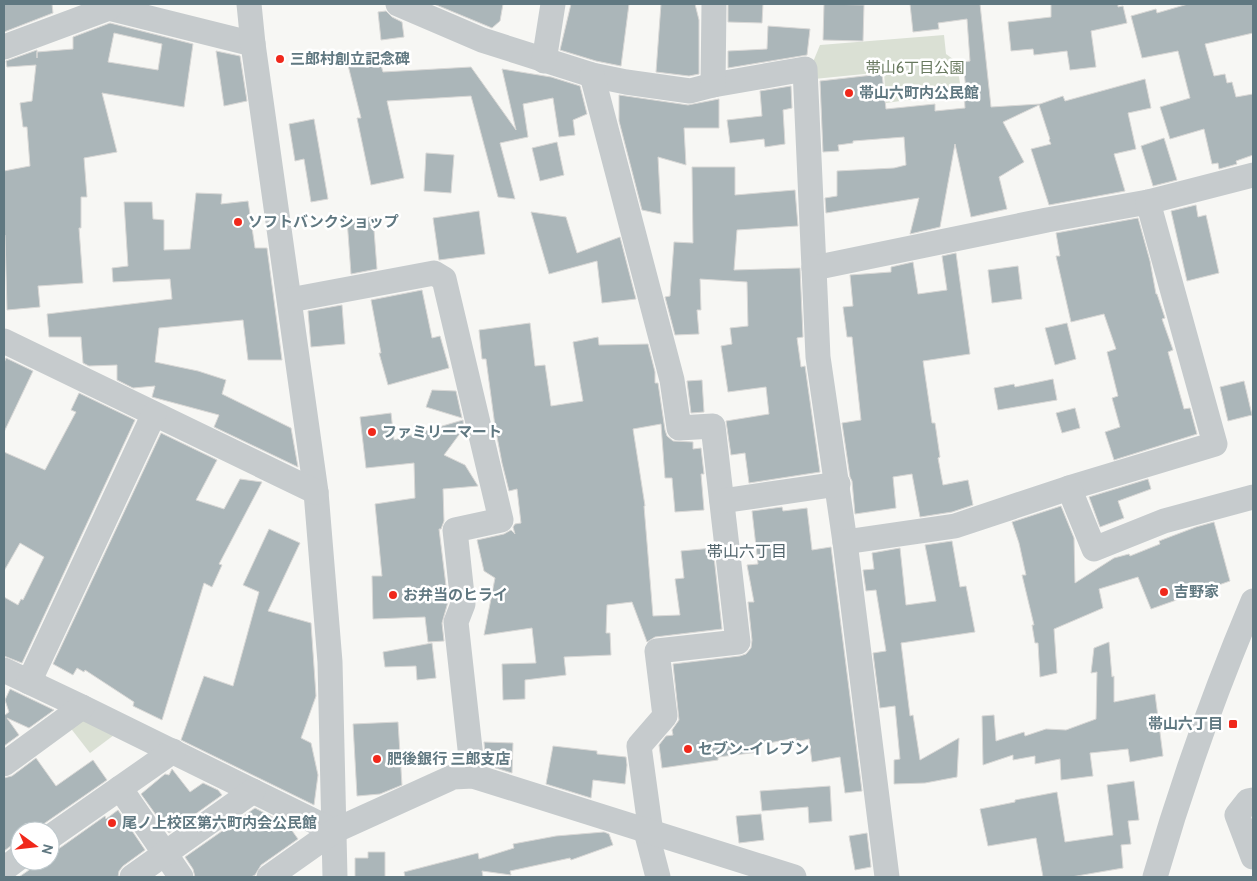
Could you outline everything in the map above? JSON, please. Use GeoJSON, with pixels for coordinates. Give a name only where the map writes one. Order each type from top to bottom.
{"type":"FeatureCollection","features":[{"type":"Feature","properties":{"kind":"street"},"geometry":{"type":"LineString","coordinates":[[249,4],[316,492],[330,662],[335,877]]}},
{"type":"Feature","properties":{"kind":"street"},"geometry":{"type":"LineString","coordinates":[[398,4],[482,40],[592,75],[626,82],[690,91],[713,85],[805,69],[818,357],[838,484],[887,877]]}},
{"type":"Feature","properties":{"kind":"street"},"geometry":{"type":"LineString","coordinates":[[544,60],[553,4]]}},
{"type":"Feature","properties":{"kind":"street"},"geometry":{"type":"LineString","coordinates":[[713,85],[714,4]]}},
{"type":"Feature","properties":{"kind":"street"},"geometry":{"type":"LineString","coordinates":[[4,47],[104,6],[253,44]]}},
{"type":"Feature","properties":{"kind":"street"},"geometry":{"type":"LineString","coordinates":[[592,75],[672,380],[679,428],[713,426],[738,642],[657,651],[665,716],[638,746],[648,832],[658,877]]}},
{"type":"Feature","properties":{"kind":"street"},"geometry":{"type":"LineString","coordinates":[[814,268],[1039,222],[1148,202],[1253,175]]}},
{"type":"Feature","properties":{"kind":"street"},"geometry":{"type":"LineString","coordinates":[[845,542],[954,526],[1069,488],[1215,444],[1148,202]]}},
{"type":"Feature","properties":{"kind":"street"},"geometry":{"type":"LineString","coordinates":[[290,300],[434,273],[444,279],[501,520],[455,530],[463,604],[456,622],[473,776]]}},
{"type":"Feature","properties":{"kind":"street"},"geometry":{"type":"LineString","coordinates":[[4,341],[316,492]]}},
{"type":"Feature","properties":{"kind":"street"},"geometry":{"type":"LineString","coordinates":[[29,682],[154,414]]}},
{"type":"Feature","properties":{"kind":"street"},"geometry":{"type":"LineString","coordinates":[[722,501],[838,484]]}},
{"type":"Feature","properties":{"kind":"street"},"geometry":{"type":"LineString","coordinates":[[1069,488],[1094,549],[1164,521],[1253,497]]}},
{"type":"Feature","properties":{"kind":"street"},"geometry":{"type":"LineString","coordinates":[[1155,877],[1176,805],[1228,661],[1253,601]]}},
{"type":"Feature","properties":{"kind":"street"},"geometry":{"type":"LineString","coordinates":[[4,670],[334,831]]}},
{"type":"Feature","properties":{"kind":"street"},"geometry":{"type":"LineString","coordinates":[[4,764],[82,707]]}},
{"type":"Feature","properties":{"kind":"street"},"geometry":{"type":"LineString","coordinates":[[60,830],[173,751]]}},
{"type":"Feature","properties":{"kind":"street"},"geometry":{"type":"LineString","coordinates":[[269,877],[334,831],[453,777],[473,776],[794,877]]}},
{"type":"Feature","properties":{"kind":"street"},"geometry":{"type":"LineString","coordinates":[[120,788],[180,877]]}},
{"type":"Feature","properties":{"kind":"street"},"geometry":{"type":"LineString","coordinates":[[132,877],[253,791]]}},
{"type":"Feature","properties":{"kind":"street"},"geometry":{"type":"LineString","coordinates":[[1253,800],[1248,801],[1237,815],[1253,857]]}},
{"type":"Feature","properties":{"kind":"green space","name":"帯山6丁目公園"},"geometry":{"type":"Polygon","coordinates":[[[944,35],[946,54],[957,62],[960,84],[958,93],[886,103],[884,72],[814,79],[813,62],[820,45],[944,35]]]}},
{"type":"Feature","properties":{"kind":"green space"},"geometry":{"type":"Polygon","coordinates":[[[83,718],[118,732],[90,753],[69,726],[83,718]]]}},
{"type":"Feature","properties":{"kind":"building"},"geometry":{"type":"Polygon","coordinates":[[[4,4],[52,4],[53,13],[4,32],[4,4]]]}},
{"type":"Feature","properties":{"kind":"building"},"geometry":{"type":"Polygon","coordinates":[[[434,4],[503,4],[500,21],[492,28],[434,4]]]}},
{"type":"Feature","properties":{"kind":"building"},"geometry":{"type":"Polygon","coordinates":[[[571,4],[629,4],[621,66],[596,61],[560,50],[571,4]]]}},
{"type":"Feature","properties":{"kind":"building"},"geometry":{"type":"Polygon","coordinates":[[[661,4],[695,4],[699,20],[699,74],[689,76],[656,72],[661,4]]]}},
{"type":"Feature","properties":{"kind":"building"},"geometry":{"type":"Polygon","coordinates":[[[728,4],[763,4],[762,23],[728,22],[728,4]]]}},
{"type":"Feature","properties":{"kind":"building"},"geometry":{"type":"Polygon","coordinates":[[[824,4],[864,5],[863,41],[823,40],[824,4]]]}},
{"type":"Feature","properties":{"kind":"building"},"geometry":{"type":"Polygon","coordinates":[[[910,4],[980,4],[991,107],[1040,104],[1063,96],[1065,101],[1145,79],[1151,108],[1128,113],[1136,149],[1114,154],[1125,191],[1049,205],[1031,149],[1051,144],[1039,105],[1003,122],[1024,162],[999,177],[1007,209],[971,217],[955,144],[940,227],[910,234],[919,198],[826,213],[825,198],[837,196],[837,171],[894,168],[906,165],[904,137],[853,141],[853,143],[838,145],[839,151],[823,152],[820,81],[882,74],[886,109],[935,104],[935,111],[965,108],[964,91],[966,90],[963,62],[970,61],[967,19],[938,23],[939,29],[913,32],[910,4]]]}},
{"type":"Feature","properties":{"kind":"building"},"geometry":{"type":"Polygon","coordinates":[[[1051,4],[1118,4],[1118,7],[1123,6],[1127,23],[1091,31],[1096,67],[1070,70],[1067,51],[1034,55],[1033,49],[1011,51],[1008,22],[1051,17],[1051,4]]]}},
{"type":"Feature","properties":{"kind":"building"},"geometry":{"type":"Polygon","coordinates":[[[1188,4],[1253,4],[1253,33],[1205,44],[1214,76],[1225,74],[1227,83],[1232,82],[1236,97],[1253,94],[1253,155],[1236,161],[1237,164],[1219,169],[1218,163],[1212,164],[1204,129],[1170,139],[1160,107],[1190,98],[1178,51],[1142,58],[1131,16],[1156,9],[1157,13],[1188,4]]]}},
{"type":"Feature","properties":{"kind":"building"},"geometry":{"type":"Polygon","coordinates":[[[386,11],[392,17],[402,22],[404,37],[381,40],[378,12],[386,11]]]}},
{"type":"Feature","properties":{"kind":"building"},"geometry":{"type":"Polygon","coordinates":[[[110,23],[193,44],[184,107],[102,93],[117,152],[84,158],[87,197],[81,197],[81,228],[79,228],[83,283],[38,286],[40,307],[7,310],[4,171],[30,166],[27,127],[23,127],[20,103],[32,101],[36,65],[7,67],[6,61],[37,50],[37,52],[73,49],[73,37],[110,23]],[[114,33],[108,62],[158,70],[162,44],[114,33]]]}},
{"type":"Feature","properties":{"kind":"building"},"geometry":{"type":"Polygon","coordinates":[[[768,26],[810,29],[807,55],[728,68],[728,51],[767,49],[768,26]]]}},
{"type":"Feature","properties":{"kind":"building"},"geometry":{"type":"Polygon","coordinates":[[[216,51],[240,56],[247,101],[224,106],[216,51]]]}},
{"type":"Feature","properties":{"kind":"building"},"geometry":{"type":"Polygon","coordinates":[[[379,58],[383,72],[471,67],[516,130],[502,69],[551,77],[580,86],[587,114],[573,120],[575,135],[559,137],[553,98],[523,104],[528,137],[500,143],[515,199],[498,197],[471,96],[387,101],[404,178],[371,185],[357,118],[361,118],[348,65],[379,58]]]}},
{"type":"Feature","properties":{"kind":"building"},"geometry":{"type":"Polygon","coordinates":[[[791,86],[792,108],[783,110],[785,144],[765,147],[764,139],[730,143],[727,120],[762,116],[760,91],[791,86]]]}},
{"type":"Feature","properties":{"kind":"building"},"geometry":{"type":"Polygon","coordinates":[[[619,95],[688,105],[719,99],[719,128],[684,128],[686,165],[658,157],[661,214],[642,210],[619,121],[619,95]]]}},
{"type":"Feature","properties":{"kind":"building"},"geometry":{"type":"Polygon","coordinates":[[[314,119],[328,199],[311,202],[304,159],[295,161],[289,124],[314,119]]]}},
{"type":"Feature","properties":{"kind":"building"},"geometry":{"type":"Polygon","coordinates":[[[1164,138],[1177,180],[1153,186],[1141,146],[1164,138]]]}},
{"type":"Feature","properties":{"kind":"building"},"geometry":{"type":"Polygon","coordinates":[[[557,142],[564,175],[540,181],[532,148],[557,142]]]}},
{"type":"Feature","properties":{"kind":"building"},"geometry":{"type":"Polygon","coordinates":[[[426,153],[454,155],[451,193],[424,191],[426,153]]]}},
{"type":"Feature","properties":{"kind":"building"},"geometry":{"type":"Polygon","coordinates":[[[692,167],[735,167],[735,195],[795,190],[798,226],[737,230],[734,270],[800,268],[803,337],[797,338],[801,367],[805,366],[820,472],[749,483],[745,453],[731,455],[726,421],[769,414],[766,387],[728,392],[721,346],[732,344],[730,328],[748,326],[747,282],[700,279],[701,310],[697,310],[699,334],[675,335],[665,297],[670,296],[674,242],[693,243],[692,167]]]}},
{"type":"Feature","properties":{"kind":"building"},"geometry":{"type":"Polygon","coordinates":[[[196,193],[222,194],[221,204],[248,201],[255,248],[267,248],[282,360],[248,360],[243,320],[159,328],[155,362],[198,371],[226,380],[222,394],[291,428],[298,467],[214,427],[219,415],[152,397],[155,386],[133,388],[117,380],[117,365],[89,366],[83,363],[81,337],[49,337],[47,314],[172,299],[170,279],[113,282],[112,268],[128,266],[124,202],[152,202],[153,219],[164,220],[164,250],[190,249],[196,193]]]}},
{"type":"Feature","properties":{"kind":"building"},"geometry":{"type":"Polygon","coordinates":[[[1196,205],[1198,217],[1206,215],[1219,273],[1187,281],[1171,211],[1196,205]]]}},
{"type":"Feature","properties":{"kind":"building"},"geometry":{"type":"Polygon","coordinates":[[[479,211],[485,254],[439,260],[433,218],[479,211]]]}},
{"type":"Feature","properties":{"kind":"building"},"geometry":{"type":"Polygon","coordinates":[[[531,212],[566,217],[577,253],[620,237],[636,299],[602,303],[597,261],[549,274],[531,212]]]}},
{"type":"Feature","properties":{"kind":"building"},"geometry":{"type":"Polygon","coordinates":[[[373,217],[377,269],[351,274],[347,219],[373,217]]]}},
{"type":"Feature","properties":{"kind":"building"},"geometry":{"type":"Polygon","coordinates":[[[1138,218],[1150,261],[1156,294],[1165,318],[1162,319],[1173,350],[1168,352],[1184,409],[1190,408],[1197,434],[1114,460],[1105,432],[1120,427],[1112,398],[1118,396],[1107,352],[1116,349],[1104,314],[1071,322],[1056,256],[1060,256],[1056,233],[1138,218]]]}},
{"type":"Feature","properties":{"kind":"building"},"geometry":{"type":"Polygon","coordinates":[[[956,253],[970,354],[923,361],[932,423],[935,423],[940,457],[938,458],[943,485],[968,480],[973,505],[952,512],[920,517],[912,474],[893,477],[896,508],[855,514],[852,481],[842,423],[861,420],[852,337],[847,337],[843,307],[853,306],[850,275],[891,272],[891,267],[913,262],[918,294],[947,290],[942,256],[956,253]]]}},
{"type":"Feature","properties":{"kind":"building"},"geometry":{"type":"Polygon","coordinates":[[[1018,266],[1022,299],[992,303],[988,270],[1018,266]]]}},
{"type":"Feature","properties":{"kind":"building"},"geometry":{"type":"Polygon","coordinates":[[[422,290],[432,338],[440,336],[449,368],[388,385],[379,353],[381,353],[371,300],[422,290]]]}},
{"type":"Feature","properties":{"kind":"building"},"geometry":{"type":"Polygon","coordinates":[[[342,305],[345,344],[311,347],[308,311],[342,305]]]}},
{"type":"Feature","properties":{"kind":"building"},"geometry":{"type":"Polygon","coordinates":[[[530,323],[535,366],[545,365],[551,406],[583,401],[573,342],[598,337],[599,345],[648,344],[655,372],[655,383],[658,383],[667,436],[673,441],[693,442],[693,449],[701,448],[704,474],[701,474],[704,510],[675,512],[672,478],[665,478],[661,424],[633,429],[645,506],[653,616],[680,615],[675,579],[684,578],[681,551],[713,548],[722,629],[655,637],[647,642],[632,602],[607,605],[606,633],[610,633],[611,655],[564,657],[566,675],[525,680],[525,699],[503,700],[502,664],[536,663],[532,628],[484,635],[495,578],[484,571],[477,540],[504,534],[511,530],[515,534],[513,527],[515,524],[521,523],[517,489],[509,491],[502,463],[486,359],[482,359],[479,330],[530,323]]]}},
{"type":"Feature","properties":{"kind":"building"},"geometry":{"type":"Polygon","coordinates":[[[1067,323],[1076,359],[1055,365],[1045,328],[1067,323]]]}},
{"type":"Feature","properties":{"kind":"building"},"geometry":{"type":"Polygon","coordinates":[[[6,358],[33,371],[4,432],[4,363],[6,358]]]}},
{"type":"Feature","properties":{"kind":"building"},"geometry":{"type":"Polygon","coordinates":[[[1053,379],[1057,400],[998,410],[994,388],[1014,384],[1015,387],[1053,379]]]}},
{"type":"Feature","properties":{"kind":"building"},"geometry":{"type":"Polygon","coordinates":[[[702,380],[704,412],[691,413],[687,381],[702,380]]]}},
{"type":"Feature","properties":{"kind":"building"},"geometry":{"type":"Polygon","coordinates":[[[1244,381],[1252,415],[1228,421],[1220,387],[1244,381]]]}},
{"type":"Feature","properties":{"kind":"building"},"geometry":{"type":"Polygon","coordinates":[[[432,390],[456,391],[462,418],[426,407],[432,390]]]}},
{"type":"Feature","properties":{"kind":"building"},"geometry":{"type":"Polygon","coordinates":[[[79,393],[135,420],[22,663],[4,656],[4,597],[18,605],[21,599],[23,600],[44,557],[20,543],[4,571],[4,452],[45,470],[76,412],[71,410],[79,393]]]}},
{"type":"Feature","properties":{"kind":"building"},"geometry":{"type":"Polygon","coordinates":[[[1075,408],[1080,428],[1062,433],[1056,413],[1075,408]]]}},
{"type":"Feature","properties":{"kind":"building"},"geometry":{"type":"Polygon","coordinates":[[[391,413],[394,440],[463,420],[464,428],[444,455],[465,465],[478,486],[443,489],[444,521],[441,529],[439,529],[448,602],[442,623],[444,641],[428,642],[425,617],[373,619],[372,576],[382,576],[375,504],[415,498],[414,463],[366,468],[360,417],[391,413]]]}},
{"type":"Feature","properties":{"kind":"building"},"geometry":{"type":"Polygon","coordinates":[[[161,433],[217,460],[196,500],[224,509],[240,479],[262,482],[219,564],[222,565],[212,587],[204,583],[162,720],[133,706],[134,702],[85,670],[84,672],[77,668],[73,675],[53,664],[161,433]]]}},
{"type":"Feature","properties":{"kind":"building"},"geometry":{"type":"Polygon","coordinates":[[[1148,479],[1151,489],[1118,501],[1124,518],[1100,527],[1089,497],[1148,479]]]}},
{"type":"Feature","properties":{"kind":"building"},"geometry":{"type":"Polygon","coordinates":[[[1061,506],[1074,538],[1075,583],[1114,558],[1129,554],[1130,556],[1160,544],[1159,541],[1214,522],[1230,581],[1151,609],[1138,577],[1099,589],[1103,608],[1054,629],[1057,673],[1040,677],[1038,643],[1035,643],[1032,625],[1034,625],[1022,575],[1026,575],[1012,522],[1061,506]]]}},
{"type":"Feature","properties":{"kind":"building"},"geometry":{"type":"Polygon","coordinates":[[[782,507],[783,511],[807,508],[812,550],[831,547],[862,791],[845,793],[840,757],[812,762],[809,739],[796,742],[796,738],[758,745],[759,752],[718,757],[718,760],[662,768],[659,745],[666,736],[673,735],[672,730],[679,720],[673,664],[740,656],[746,654],[751,648],[752,640],[748,602],[754,602],[747,565],[758,564],[752,511],[782,507]]]}},
{"type":"Feature","properties":{"kind":"building"},"geometry":{"type":"Polygon","coordinates":[[[269,529],[300,543],[268,611],[311,623],[316,696],[301,738],[311,743],[318,775],[314,805],[181,740],[204,676],[233,686],[259,592],[243,585],[269,529]]]}},
{"type":"Feature","properties":{"kind":"building"},"geometry":{"type":"Polygon","coordinates":[[[952,541],[960,587],[966,586],[975,632],[901,643],[910,716],[913,715],[920,760],[959,738],[957,777],[925,783],[894,784],[894,760],[900,759],[895,706],[880,708],[873,653],[886,651],[876,590],[866,591],[863,570],[874,569],[872,553],[900,548],[906,605],[936,601],[925,545],[952,541]]]}},
{"type":"Feature","properties":{"kind":"building"},"geometry":{"type":"Polygon","coordinates":[[[1109,642],[1112,677],[1114,676],[1114,702],[1155,694],[1163,756],[1130,762],[1128,749],[1090,753],[1093,776],[1061,780],[1060,759],[1035,764],[1035,756],[1013,760],[1013,755],[983,765],[982,716],[994,715],[996,741],[1024,732],[1025,736],[1046,729],[1066,730],[1096,719],[1097,672],[1091,673],[1094,648],[1109,642]]]}},
{"type":"Feature","properties":{"kind":"building"},"geometry":{"type":"Polygon","coordinates":[[[432,643],[436,678],[417,680],[416,666],[385,667],[383,652],[432,643]]]}},
{"type":"Feature","properties":{"kind":"building"},"geometry":{"type":"Polygon","coordinates":[[[10,689],[54,710],[29,728],[7,718],[19,735],[4,746],[4,713],[5,715],[9,712],[5,700],[10,689]]]}},
{"type":"Feature","properties":{"kind":"building","name":"肥後銀行 三郎支店"},"geometry":{"type":"Polygon","coordinates":[[[398,722],[402,785],[380,794],[357,796],[353,724],[398,722]]]}},
{"type":"Feature","properties":{"kind":"building"},"geometry":{"type":"Polygon","coordinates":[[[484,742],[513,743],[512,773],[486,765],[484,742]]]}},
{"type":"Feature","properties":{"kind":"building"},"geometry":{"type":"Polygon","coordinates":[[[553,746],[597,751],[597,754],[626,757],[625,784],[593,780],[591,798],[546,784],[553,746]]]}},
{"type":"Feature","properties":{"kind":"building"},"geometry":{"type":"Polygon","coordinates":[[[36,758],[56,786],[93,760],[107,780],[48,821],[10,821],[10,846],[4,851],[4,778],[12,776],[36,758]]]}},
{"type":"Feature","properties":{"kind":"building"},"geometry":{"type":"Polygon","coordinates":[[[172,769],[190,792],[203,783],[218,790],[222,795],[169,833],[141,794],[165,774],[169,775],[172,769]]]}},
{"type":"Feature","properties":{"kind":"building"},"geometry":{"type":"Polygon","coordinates":[[[1134,781],[1139,820],[1128,821],[1131,844],[1121,845],[1123,868],[1071,877],[1043,877],[1036,838],[988,846],[980,809],[1057,792],[1065,842],[1113,835],[1107,785],[1134,781]]]}},
{"type":"Feature","properties":{"kind":"building"},"geometry":{"type":"Polygon","coordinates":[[[830,786],[832,821],[809,823],[808,807],[762,811],[760,791],[830,786]]]}},
{"type":"Feature","properties":{"kind":"building"},"geometry":{"type":"Polygon","coordinates":[[[255,808],[288,825],[298,839],[261,865],[255,875],[251,877],[195,877],[193,869],[185,857],[255,808]]]}},
{"type":"Feature","properties":{"kind":"building"},"geometry":{"type":"Polygon","coordinates":[[[118,810],[145,850],[123,866],[119,871],[118,877],[19,877],[28,871],[60,871],[60,848],[105,816],[106,819],[118,810]]]}},
{"type":"Feature","properties":{"kind":"building"},"geometry":{"type":"Polygon","coordinates":[[[761,814],[764,840],[739,843],[736,816],[761,814]]]}},
{"type":"Feature","properties":{"kind":"building"},"geometry":{"type":"Polygon","coordinates":[[[604,832],[609,834],[613,845],[571,860],[570,858],[510,871],[511,875],[482,871],[483,877],[405,877],[404,872],[478,853],[479,859],[514,848],[513,844],[556,836],[604,832]]]}},
{"type":"Feature","properties":{"kind":"building"},"geometry":{"type":"Polygon","coordinates":[[[867,833],[871,867],[855,870],[849,836],[867,833]]]}},
{"type":"Feature","properties":{"kind":"building"},"geometry":{"type":"Polygon","coordinates":[[[368,852],[385,852],[385,877],[355,877],[355,858],[368,858],[368,852]]]}},
{"type":"Feature","properties":{"kind":"place","name":"三郎村創立記念碑"},"geometry":{"type":"Point","coordinates":[280,59]}},
{"type":"Feature","properties":{"kind":"place","name":"帯山六町内公民館"},"geometry":{"type":"Point","coordinates":[849,93]}},
{"type":"Feature","properties":{"kind":"place","name":"ソフトバンクショップ"},"geometry":{"type":"Point","coordinates":[238,222]}},
{"type":"Feature","properties":{"kind":"place","name":"ファミリーマート"},"geometry":{"type":"Point","coordinates":[372,432]}},
{"type":"Feature","properties":{"kind":"place","name":"吉野家"},"geometry":{"type":"Point","coordinates":[1164,592]}},
{"type":"Feature","properties":{"kind":"place","name":"お弁当のヒライ"},"geometry":{"type":"Point","coordinates":[393,595]}},
{"type":"Feature","properties":{"kind":"place","name":"帯山六丁目"},"geometry":{"type":"Point","coordinates":[1233,724]}},
{"type":"Feature","properties":{"kind":"place","name":"セブン-イレブン"},"geometry":{"type":"Point","coordinates":[688,749]}},
{"type":"Feature","properties":{"kind":"place","name":"肥後銀行 三郎支店"},"geometry":{"type":"Point","coordinates":[377,759]}},
{"type":"Feature","properties":{"kind":"place","name":"尾ノ上校区第六町内会公民館"},"geometry":{"type":"Point","coordinates":[112,823]}},
{"type":"Feature","properties":{"kind":"district","name":"帯山六丁目"},"geometry":{"type":"Point","coordinates":[747,551]}}]}
